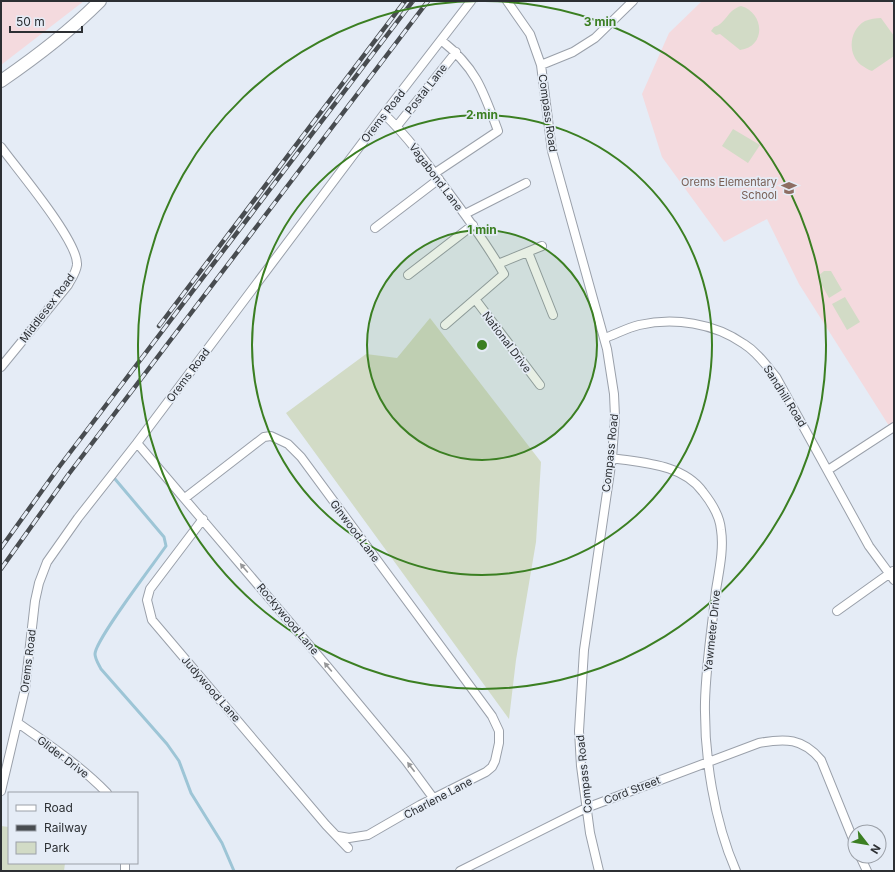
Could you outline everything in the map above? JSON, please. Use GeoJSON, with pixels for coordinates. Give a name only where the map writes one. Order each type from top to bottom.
{"type":"FeatureCollection","features":[{"type":"Feature","properties":{"kind":"main road"},"geometry":{"type":"LineString","coordinates":[[1,81],[70,28],[100,1]]}},
{"type":"Feature","properties":{"kind":"street","name":"Orems Road"},"geometry":{"type":"LineString","coordinates":[[1,791],[25,689],[35,601],[44,570],[70,529],[137,443],[384,114],[471,1]]}},
{"type":"Feature","properties":{"kind":"street","name":"Compass Road"},"geometry":{"type":"LineString","coordinates":[[507,1],[530,34],[541,65],[552,151],[604,338],[613,387],[615,417],[612,458],[584,650],[580,694],[580,766],[590,833],[600,871]]}},
{"type":"Feature","properties":{"kind":"street"},"geometry":{"type":"LineString","coordinates":[[541,65],[573,52],[595,38],[633,1]]}},
{"type":"Feature","properties":{"kind":"street"},"geometry":{"type":"LineString","coordinates":[[375,228],[437,176],[498,131],[487,98],[472,70],[456,52],[441,40]]}},
{"type":"Feature","properties":{"kind":"street","name":"Postal Lane"},"geometry":{"type":"LineString","coordinates":[[397,126],[456,52]]}},
{"type":"Feature","properties":{"kind":"street","name":"Vagabond Lane"},"geometry":{"type":"LineString","coordinates":[[384,114],[397,126],[437,176],[473,225],[498,264]]}},
{"type":"Feature","properties":{"kind":"street","name":"Middlesex Road"},"geometry":{"type":"LineString","coordinates":[[1,147],[62,230],[74,251],[77,265],[68,285],[1,367]]}},
{"type":"Feature","properties":{"kind":"street"},"geometry":{"type":"LineString","coordinates":[[465,214],[526,183]]}},
{"type":"Feature","properties":{"kind":"street"},"geometry":{"type":"LineString","coordinates":[[408,275],[473,225]]}},
{"type":"Feature","properties":{"kind":"street"},"geometry":{"type":"LineString","coordinates":[[445,325],[504,274],[498,264],[542,246]]}},
{"type":"Feature","properties":{"kind":"street"},"geometry":{"type":"LineString","coordinates":[[528,252],[553,315]]}},
{"type":"Feature","properties":{"kind":"street","name":"National Drive"},"geometry":{"type":"LineString","coordinates":[[475,299],[540,384]]}},
{"type":"Feature","properties":{"kind":"street","name":"Sandhill Road"},"geometry":{"type":"LineString","coordinates":[[604,338],[639,325],[660,322],[684,322],[705,326],[720,331],[745,344],[762,359],[776,377],[869,546],[892,575]]}},
{"type":"Feature","properties":{"kind":"street"},"geometry":{"type":"LineString","coordinates":[[1,352],[6,359]]}},
{"type":"Feature","properties":{"kind":"street"},"geometry":{"type":"LineString","coordinates":[[828,470],[894,427]]}},
{"type":"Feature","properties":{"kind":"street","name":"Ginwood Lane"},"geometry":{"type":"LineString","coordinates":[[185,498],[237,456],[264,437],[271,436],[288,444],[301,457],[495,721]]}},
{"type":"Feature","properties":{"kind":"street","name":"Rockywood Lane"},"geometry":{"type":"LineString","coordinates":[[137,443],[406,761],[434,799]]}},
{"type":"Feature","properties":{"kind":"street","name":"Yawmeter Drive"},"geometry":{"type":"LineString","coordinates":[[612,458],[669,468],[683,474],[703,491],[717,515],[721,529],[722,541],[709,642],[705,701],[705,731],[715,801],[724,840],[736,871]]}},
{"type":"Feature","properties":{"kind":"street","name":"Judywood Lane"},"geometry":{"type":"LineString","coordinates":[[203,520],[150,588],[147,600],[152,620],[326,825],[348,848]]}},
{"type":"Feature","properties":{"kind":"street"},"geometry":{"type":"LineString","coordinates":[[837,612],[892,575]]}},
{"type":"Feature","properties":{"kind":"street","name":"Charlene Lane"},"geometry":{"type":"LineString","coordinates":[[338,836],[349,838],[368,836],[479,776],[492,767],[498,743],[499,730],[495,721]]}},
{"type":"Feature","properties":{"kind":"street","name":"Glider Drive"},"geometry":{"type":"LineString","coordinates":[[18,723],[53,747],[106,792]]}},
{"type":"Feature","properties":{"kind":"street","name":"Cord Street"},"geometry":{"type":"LineString","coordinates":[[460,871],[586,808],[709,761],[759,743],[777,739],[798,742],[812,750],[821,760],[847,824]]}},
{"type":"Feature","properties":{"kind":"shaded area"},"geometry":{"type":"Polygon","coordinates":[[[1,1],[84,1],[1,65],[1,1]]]}},
{"type":"Feature","properties":{"kind":"shaded area","name":"Orems Elementary School"},"geometry":{"type":"Polygon","coordinates":[[[702,1],[890,1],[894,6],[894,427],[891,429],[799,284],[767,219],[724,242],[662,157],[642,94],[669,33],[702,1]]]}},
{"type":"Feature","properties":{"kind":"green space"},"geometry":{"type":"Polygon","coordinates":[[[741,6],[755,15],[759,30],[758,37],[754,43],[748,48],[740,50],[720,34],[716,35],[711,31],[736,8],[741,6]]]}},
{"type":"Feature","properties":{"kind":"green space"},"geometry":{"type":"Polygon","coordinates":[[[881,18],[894,36],[894,56],[872,71],[861,65],[853,55],[853,36],[860,25],[865,21],[881,18]]]}},
{"type":"Feature","properties":{"kind":"green space"},"geometry":{"type":"Polygon","coordinates":[[[733,129],[760,145],[748,163],[722,146],[733,129]]]}},
{"type":"Feature","properties":{"kind":"green space"},"geometry":{"type":"Polygon","coordinates":[[[824,271],[831,271],[842,290],[829,298],[818,278],[818,276],[824,271]]]}},
{"type":"Feature","properties":{"kind":"green space"},"geometry":{"type":"Polygon","coordinates":[[[845,297],[860,322],[847,330],[832,304],[845,297]]]}},
{"type":"Feature","properties":{"kind":"green space"},"geometry":{"type":"Polygon","coordinates":[[[430,318],[541,462],[536,542],[516,660],[509,719],[286,413],[366,354],[397,358],[430,318]]]}},
{"type":"Feature","properties":{"kind":"green space"},"geometry":{"type":"Polygon","coordinates":[[[1,826],[8,827],[8,864],[65,864],[64,871],[1,871],[1,826]]]}},
{"type":"Feature","properties":{"kind":"waterway"},"geometry":{"type":"LineString","coordinates":[[115,479],[164,537],[166,546],[105,633],[95,654],[96,658],[101,669],[167,744],[179,761],[191,793],[222,843],[234,871]]}},
{"type":"Feature","properties":{"kind":"railway"},"geometry":{"type":"LineString","coordinates":[[159,326],[405,1]]}},
{"type":"Feature","properties":{"kind":"railway"},"geometry":{"type":"LineString","coordinates":[[1,548],[59,467],[413,1]]}},
{"type":"Feature","properties":{"kind":"railway"},"geometry":{"type":"LineString","coordinates":[[1,569],[68,475],[428,1]]}},
{"type":"Feature","properties":{"kind":"place","name":"Orems Elementary School"},"geometry":{"type":"Point","coordinates":[789,188]}}]}
